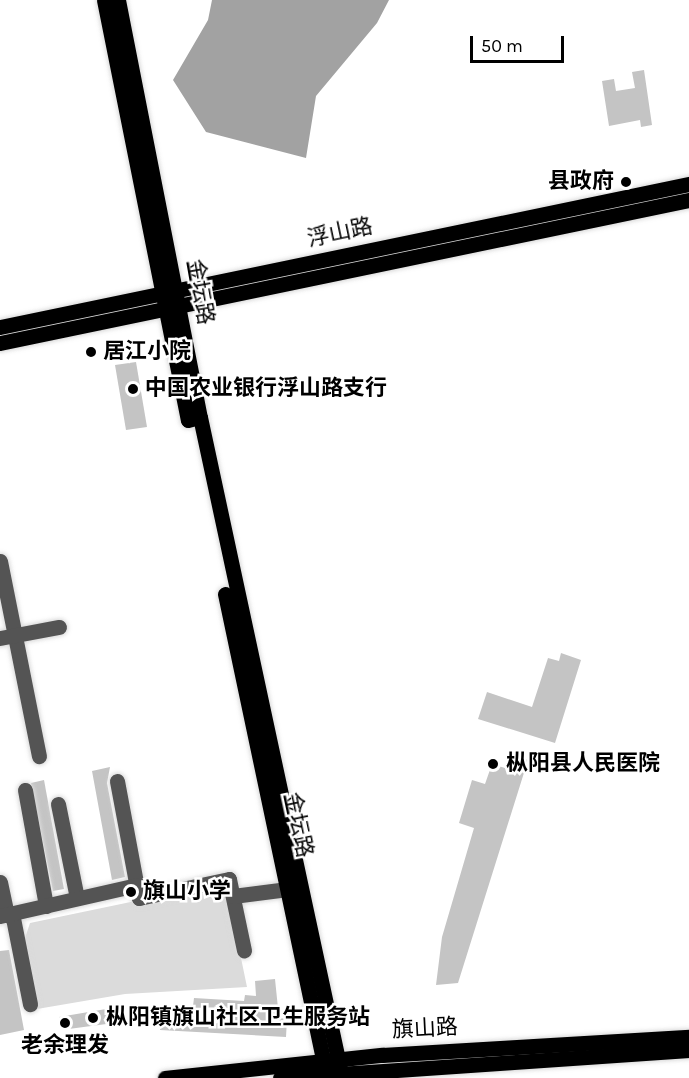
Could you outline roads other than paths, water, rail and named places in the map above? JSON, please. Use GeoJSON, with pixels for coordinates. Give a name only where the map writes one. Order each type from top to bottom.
{"type":"FeatureCollection","features":[{"type":"Feature","properties":{"kind":"main road","name":"金坛路"},"geometry":{"type":"LineString","coordinates":[[104,0],[172,299]]}},
{"type":"Feature","properties":{"kind":"main road","name":"金坛路"},"geometry":{"type":"LineString","coordinates":[[118,0],[194,419],[333,1070]]}},
{"type":"Feature","properties":{"kind":"main road","name":"浮山路"},"geometry":{"type":"LineString","coordinates":[[0,343],[172,299],[689,184]]}},
{"type":"Feature","properties":{"kind":"main road","name":"浮山路"},"geometry":{"type":"LineString","coordinates":[[0,327],[172,299],[689,201]]}},
{"type":"Feature","properties":{"kind":"main road","name":"金坛路"},"geometry":{"type":"LineString","coordinates":[[232,592],[288,889],[333,1070]]}},
{"type":"Feature","properties":{"kind":"main road","name":"旗山路"},"geometry":{"type":"LineString","coordinates":[[280,1078],[333,1070],[689,1036]]}},
{"type":"Feature","properties":{"kind":"main road","name":"旗山路"},"geometry":{"type":"LineString","coordinates":[[165,1078],[689,1050]]}},
{"type":"Feature","properties":{"kind":"street"},"geometry":{"type":"LineString","coordinates":[[0,561],[7,637],[39,756]]}},
{"type":"Feature","properties":{"kind":"street"},"geometry":{"type":"LineString","coordinates":[[7,637],[59,627]]}},
{"type":"Feature","properties":{"kind":"street"},"geometry":{"type":"LineString","coordinates":[[117,781],[139,898],[229,879],[244,951]]}},
{"type":"Feature","properties":{"kind":"street"},"geometry":{"type":"LineString","coordinates":[[25,790],[46,906]]}},
{"type":"Feature","properties":{"kind":"street"},"geometry":{"type":"LineString","coordinates":[[57,804],[77,898]]}},
{"type":"Feature","properties":{"kind":"street"},"geometry":{"type":"LineString","coordinates":[[0,882],[6,915],[30,1004]]}},
{"type":"Feature","properties":{"kind":"street"},"geometry":{"type":"LineString","coordinates":[[6,915],[136,885]]}},
{"type":"Feature","properties":{"kind":"street"},"geometry":{"type":"LineString","coordinates":[[233,897],[288,889]]}},
{"type":"Feature","properties":{"kind":"place","name":"县政府"},"geometry":{"type":"Point","coordinates":[626,182]}},
{"type":"Feature","properties":{"kind":"place","name":"居江小院"},"geometry":{"type":"Point","coordinates":[91,352]}},
{"type":"Feature","properties":{"kind":"place","name":"中国农业银行浮山路支行"},"geometry":{"type":"Point","coordinates":[133,389]}},
{"type":"Feature","properties":{"kind":"place","name":"枞阳县人民医院"},"geometry":{"type":"Point","coordinates":[493,764]}},
{"type":"Feature","properties":{"kind":"place","name":"旗山小学"},"geometry":{"type":"Point","coordinates":[131,892]}},
{"type":"Feature","properties":{"kind":"place","name":"枞阳镇旗山社区卫生服务站"},"geometry":{"type":"Point","coordinates":[93,1018]}},
{"type":"Feature","properties":{"kind":"place","name":"老余理发"},"geometry":{"type":"Point","coordinates":[65,1023]}}]}
